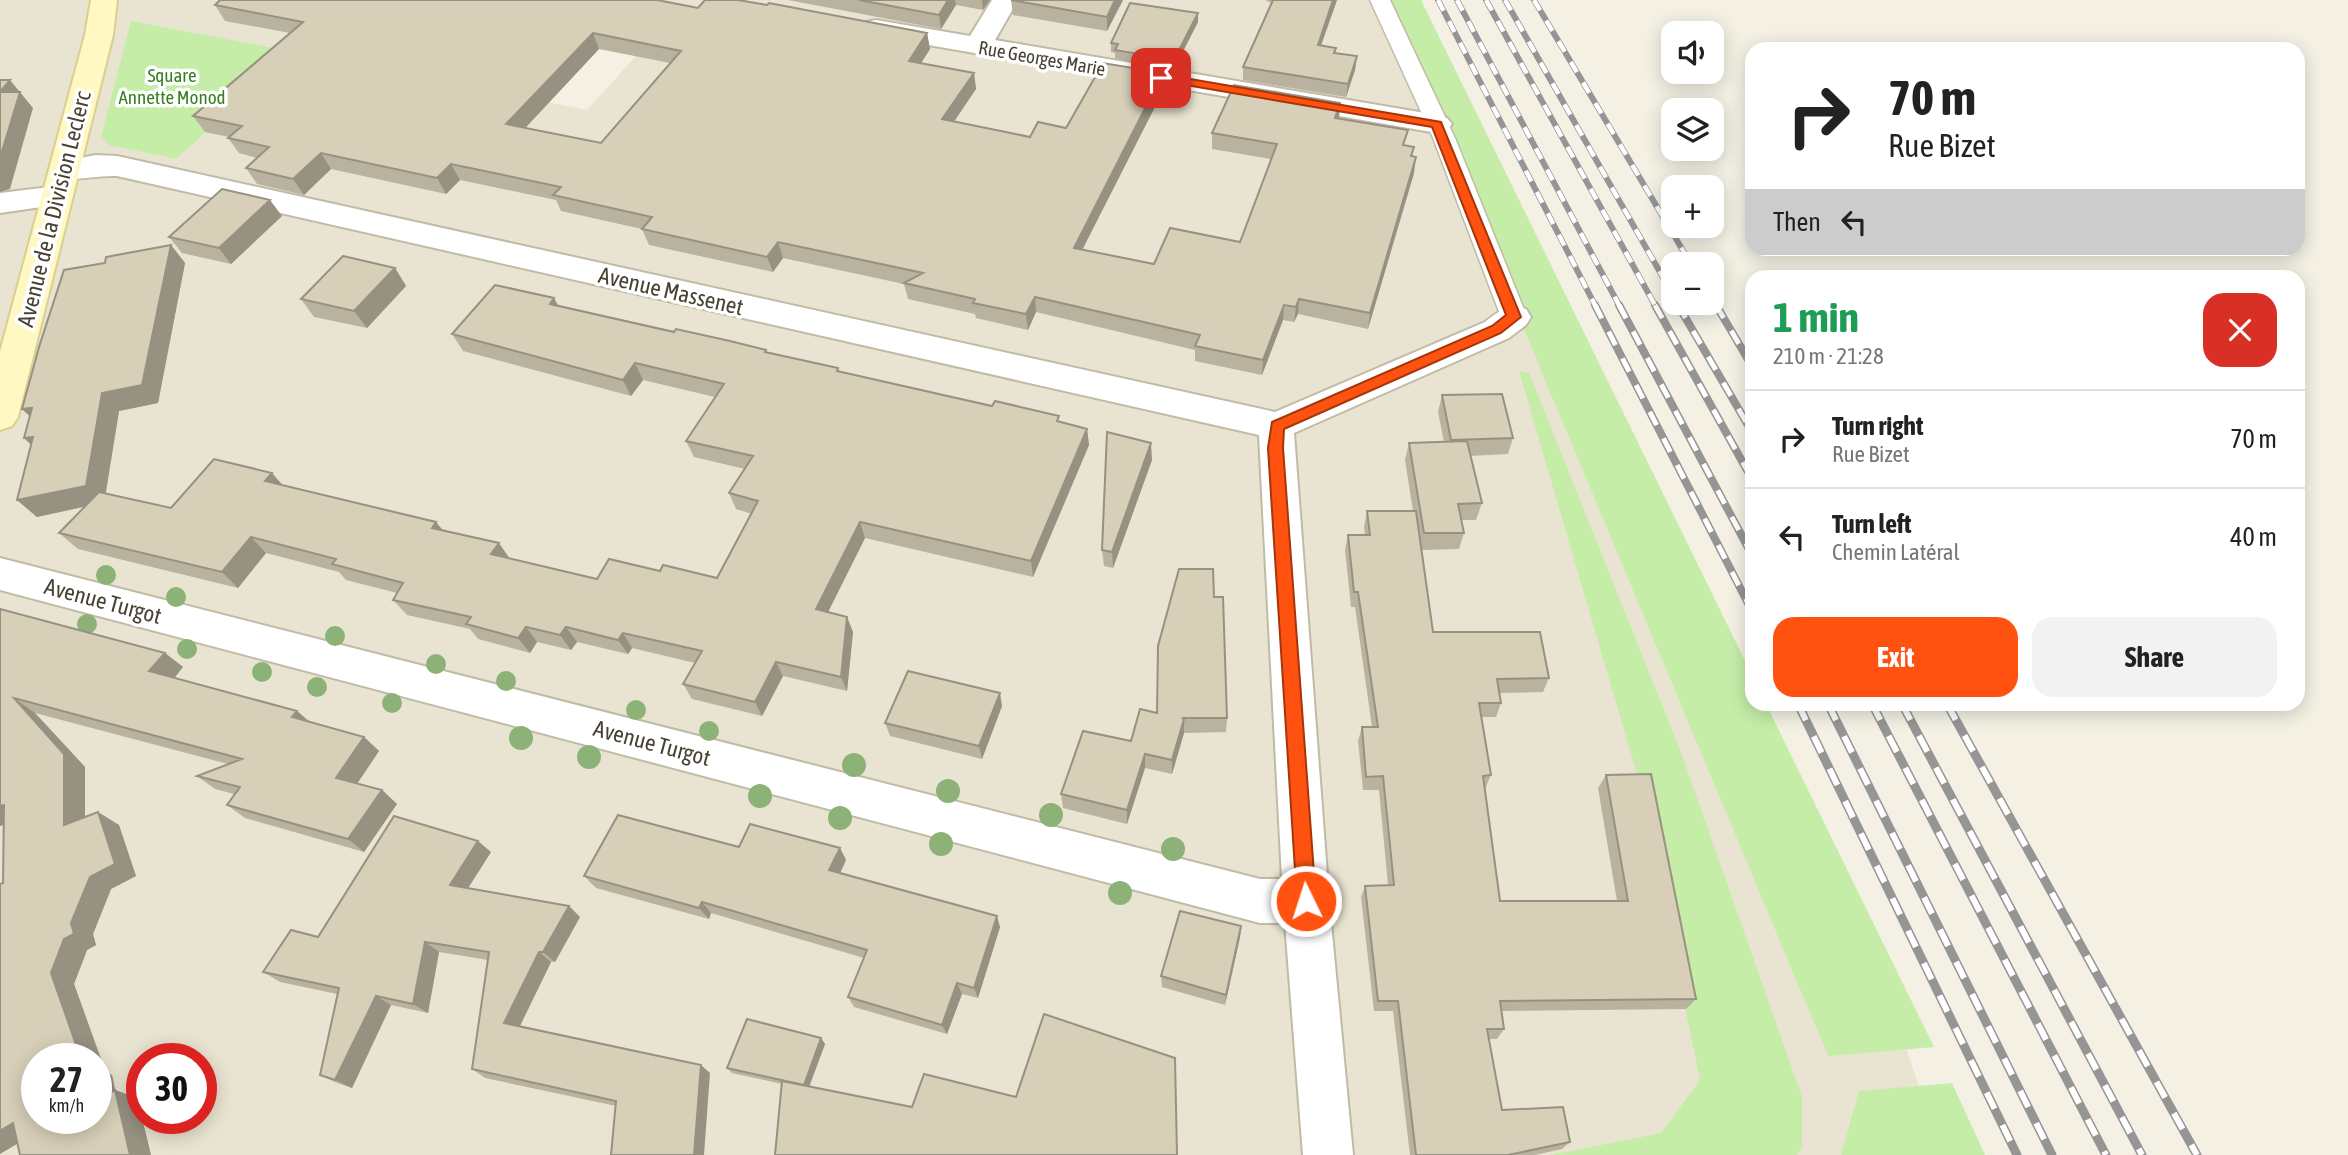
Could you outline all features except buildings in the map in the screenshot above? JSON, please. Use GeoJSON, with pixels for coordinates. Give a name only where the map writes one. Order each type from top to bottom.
{"type":"FeatureCollection","features":[{"type":"Feature","properties":{"kind":"street","name":"Avenue de la Division Leclerc"},"geometry":{"type":"LineString","coordinates":[[0,417],[99,35],[104,0]]}},
{"type":"Feature","properties":{"kind":"street"},"geometry":{"type":"LineString","coordinates":[[977,47],[1005,0]]}},
{"type":"Feature","properties":{"kind":"street","name":"Rue Georges Marie"},"geometry":{"type":"LineString","coordinates":[[854,24],[1437,124]]}},
{"type":"Feature","properties":{"kind":"street","name":"Avenue Massenet"},"geometry":{"type":"LineString","coordinates":[[0,203],[62,183],[96,165],[117,166],[1277,426]]}},
{"type":"Feature","properties":{"kind":"street"},"geometry":{"type":"LineString","coordinates":[[1328,1155],[1306,901],[1276,448],[1277,426],[1497,330],[1514,317]]}},
{"type":"Feature","properties":{"kind":"street","name":"Avenue Turgot"},"geometry":{"type":"LineString","coordinates":[[0,574],[1260,901],[1306,901]]}},
{"type":"Feature","properties":{"kind":"lane"},"geometry":{"type":"LineString","coordinates":[[1380,0],[1437,124],[1514,317]]}},
{"type":"Feature","properties":{"kind":"shaded area"},"geometry":{"type":"Polygon","coordinates":[[[0,0],[410,0],[341,61],[587,110],[682,5],[658,0],[1394,0],[1893,1009],[1942,1155],[0,1155],[0,0]]]}},
{"type":"Feature","properties":{"kind":"green space"},"geometry":{"type":"Polygon","coordinates":[[[1386,0],[1421,0],[1745,661],[1745,711],[1769,711],[1934,1047],[1828,1056],[1386,0]]]}},
{"type":"Feature","properties":{"kind":"green space","name":"Square Annette Monod"},"geometry":{"type":"Polygon","coordinates":[[[131,21],[295,52],[176,159],[109,145],[101,137],[131,21]]]}},
{"type":"Feature","properties":{"kind":"green space"},"geometry":{"type":"Polygon","coordinates":[[[1519,371],[1529,373],[1682,755],[1802,1097],[1802,1148],[1797,1155],[1551,1155],[1661,1133],[1700,1080],[1636,771],[1519,371]]]}},
{"type":"Feature","properties":{"kind":"green space"},"geometry":{"type":"Polygon","coordinates":[[[1952,1083],[1985,1155],[1841,1155],[1859,1091],[1952,1083]]]}},
{"type":"Feature","properties":{"kind":"railway"},"geometry":{"type":"LineString","coordinates":[[1438,0],[1596,307]]}},
{"type":"Feature","properties":{"kind":"railway"},"geometry":{"type":"LineString","coordinates":[[1457,0],[1620,307]]}},
{"type":"Feature","properties":{"kind":"railway"},"geometry":{"type":"LineString","coordinates":[[1486,0],[1656,307]]}},
{"type":"Feature","properties":{"kind":"railway"},"geometry":{"type":"LineString","coordinates":[[1505,0],[1661,274]]}},
{"type":"Feature","properties":{"kind":"railway"},"geometry":{"type":"LineString","coordinates":[[1534,0],[1684,252]]}},
{"type":"Feature","properties":{"kind":"railway"},"geometry":{"type":"LineString","coordinates":[[1595,305],[1745,597]]}},
{"type":"Feature","properties":{"kind":"railway"},"geometry":{"type":"LineString","coordinates":[[1619,305],[1745,542]]}},
{"type":"Feature","properties":{"kind":"railway"},"geometry":{"type":"LineString","coordinates":[[1655,305],[1745,466]]}},
{"type":"Feature","properties":{"kind":"railway"},"geometry":{"type":"LineString","coordinates":[[1684,315],[1745,420]]}},
{"type":"Feature","properties":{"kind":"railway"},"geometry":{"type":"LineString","coordinates":[[1722,315],[1745,354]]}},
{"type":"Feature","properties":{"kind":"railway"},"geometry":{"type":"LineString","coordinates":[[1801,711],[2017,1155]]}},
{"type":"Feature","properties":{"kind":"railway"},"geometry":{"type":"LineString","coordinates":[[1831,711],[2052,1155]]}},
{"type":"Feature","properties":{"kind":"railway"},"geometry":{"type":"LineString","coordinates":[[1876,711],[2106,1155]]}},
{"type":"Feature","properties":{"kind":"railway"},"geometry":{"type":"LineString","coordinates":[[1906,711],[2142,1155]]}},
{"type":"Feature","properties":{"kind":"railway"},"geometry":{"type":"LineString","coordinates":[[1951,711],[2197,1155]]}},
{"type":"Feature","properties":{"kind":"route"},"geometry":{"type":"LineString","coordinates":[[1161,78],[1437,124],[1514,317],[1497,330],[1277,426],[1276,448],[1306,901]]}}]}
